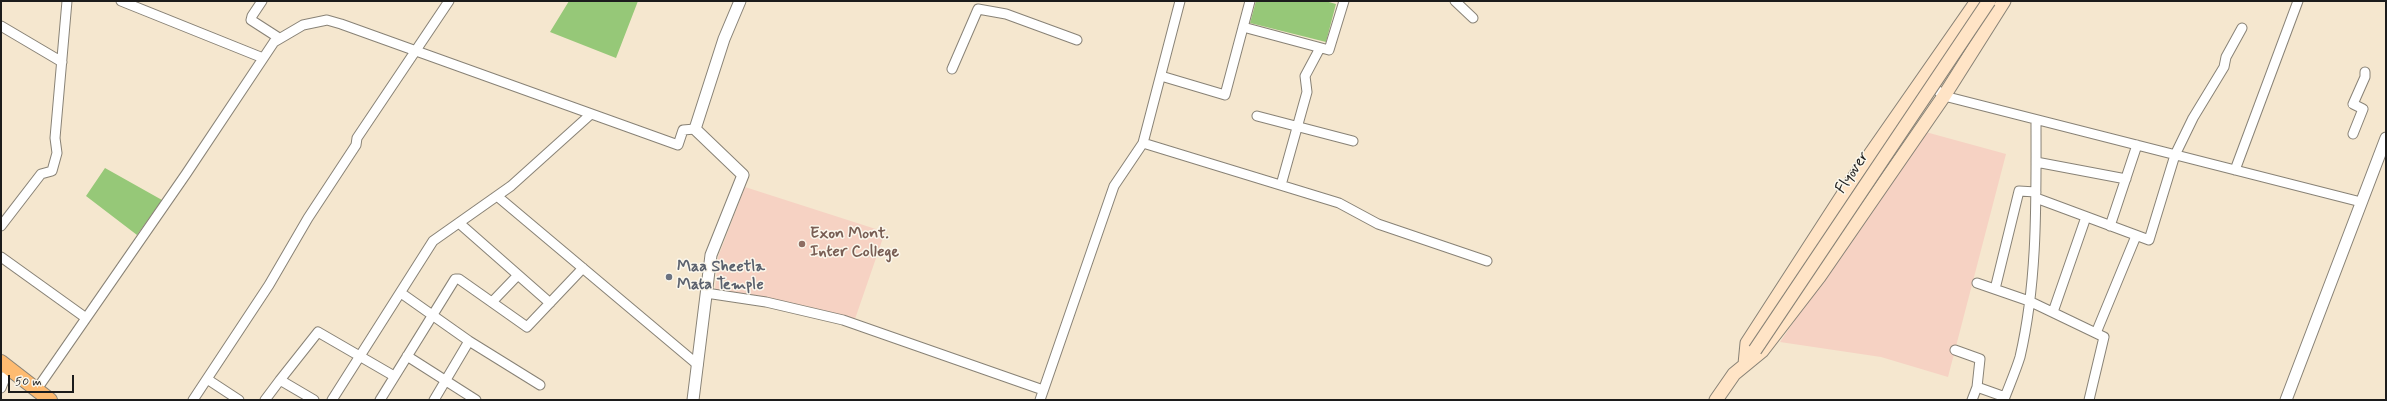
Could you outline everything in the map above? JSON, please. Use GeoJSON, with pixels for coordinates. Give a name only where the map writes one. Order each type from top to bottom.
{"type":"FeatureCollection","features":[{"type":"Feature","properties":{"kind":"main road"},"geometry":{"type":"LineString","coordinates":[[1721,399],[1740,378],[1747,344],[1853,179],[1977,1]]}},
{"type":"Feature","properties":{"kind":"main road","name":"Flyover"},"geometry":{"type":"LineString","coordinates":[[1743,367],[1989,1]]}},
{"type":"Feature","properties":{"kind":"main road"},"geometry":{"type":"LineString","coordinates":[[1743,367],[1762,352],[1820,277],[1944,96],[2004,1]]}},
{"type":"Feature","properties":{"kind":"main road"},"geometry":{"type":"LineString","coordinates":[[5,365],[50,400]]}},
{"type":"Feature","properties":{"kind":"street"},"geometry":{"type":"LineString","coordinates":[[1,226],[41,174],[52,171],[57,153],[55,138],[67,1]]}},
{"type":"Feature","properties":{"kind":"street"},"geometry":{"type":"LineString","coordinates":[[121,1],[263,58]]}},
{"type":"Feature","properties":{"kind":"street"},"geometry":{"type":"LineString","coordinates":[[262,1],[251,20],[279,38]]}},
{"type":"Feature","properties":{"kind":"street"},"geometry":{"type":"LineString","coordinates":[[193,400],[269,285],[308,218],[356,145],[357,138],[449,1]]}},
{"type":"Feature","properties":{"kind":"street"},"geometry":{"type":"LineString","coordinates":[[695,129],[724,39],[740,1]]}},
{"type":"Feature","properties":{"kind":"street"},"geometry":{"type":"LineString","coordinates":[[1040,400],[1114,186],[1143,143],[1180,1]]}},
{"type":"Feature","properties":{"kind":"street"},"geometry":{"type":"LineString","coordinates":[[1161,76],[1225,95],[1250,1]]}},
{"type":"Feature","properties":{"kind":"street"},"geometry":{"type":"LineString","coordinates":[[1243,28],[1329,50],[1344,1]]}},
{"type":"Feature","properties":{"kind":"street"},"geometry":{"type":"LineString","coordinates":[[1455,1],[1473,18]]}},
{"type":"Feature","properties":{"kind":"street"},"geometry":{"type":"LineString","coordinates":[[2235,170],[2298,1]]}},
{"type":"Feature","properties":{"kind":"street"},"geometry":{"type":"LineString","coordinates":[[952,69],[978,9],[1006,14],[1077,40]]}},
{"type":"Feature","properties":{"kind":"street"},"geometry":{"type":"LineString","coordinates":[[37,389],[274,42],[303,25],[327,20],[678,145],[684,130],[695,129],[744,175],[711,255],[693,400]]}},
{"type":"Feature","properties":{"kind":"street"},"geometry":{"type":"LineString","coordinates":[[1,26],[62,62]]}},
{"type":"Feature","properties":{"kind":"street"},"geometry":{"type":"LineString","coordinates":[[1995,289],[2019,191],[2036,195],[2086,217],[2149,240],[2176,155],[2193,118],[2224,67],[2226,57],[2242,28]]}},
{"type":"Feature","properties":{"kind":"street"},"geometry":{"type":"LineString","coordinates":[[1281,185],[1307,92],[1305,76],[1320,48]]}},
{"type":"Feature","properties":{"kind":"street"},"geometry":{"type":"LineString","coordinates":[[2353,134],[2364,109],[2353,104],[2365,77],[2365,72]]}},
{"type":"Feature","properties":{"kind":"street"},"geometry":{"type":"LineString","coordinates":[[1923,79],[1944,96],[2361,202]]}},
{"type":"Feature","properties":{"kind":"street"},"geometry":{"type":"LineString","coordinates":[[332,400],[362,356],[433,242],[497,196],[592,114]]}},
{"type":"Feature","properties":{"kind":"street"},"geometry":{"type":"LineString","coordinates":[[1257,116],[1353,141]]}},
{"type":"Feature","properties":{"kind":"street"},"geometry":{"type":"LineString","coordinates":[[1977,387],[2005,397],[2019,358],[2029,301],[2036,195],[2036,120]]}},
{"type":"Feature","properties":{"kind":"street"},"geometry":{"type":"LineString","coordinates":[[2286,400],[2386,138]]}},
{"type":"Feature","properties":{"kind":"street"},"geometry":{"type":"LineString","coordinates":[[1143,143],[1339,203],[1378,224],[1487,260]]}},
{"type":"Feature","properties":{"kind":"street"},"geometry":{"type":"LineString","coordinates":[[2110,226],[2138,145]]}},
{"type":"Feature","properties":{"kind":"street"},"geometry":{"type":"LineString","coordinates":[[2036,162],[2126,179]]}},
{"type":"Feature","properties":{"kind":"street"},"geometry":{"type":"LineString","coordinates":[[497,196],[698,365]]}},
{"type":"Feature","properties":{"kind":"street"},"geometry":{"type":"LineString","coordinates":[[2052,312],[2086,217]]}},
{"type":"Feature","properties":{"kind":"street"},"geometry":{"type":"LineString","coordinates":[[459,223],[550,303]]}},
{"type":"Feature","properties":{"kind":"street"},"geometry":{"type":"LineString","coordinates":[[2096,333],[2136,236]]}},
{"type":"Feature","properties":{"kind":"street"},"geometry":{"type":"LineString","coordinates":[[1,257],[86,318]]}},
{"type":"Feature","properties":{"kind":"street"},"geometry":{"type":"LineString","coordinates":[[380,400],[457,278],[525,327],[583,268]]}},
{"type":"Feature","properties":{"kind":"street"},"geometry":{"type":"LineString","coordinates":[[492,302],[518,275]]}},
{"type":"Feature","properties":{"kind":"street"},"geometry":{"type":"LineString","coordinates":[[1977,283],[2029,301],[2104,338],[2089,400]]}},
{"type":"Feature","properties":{"kind":"street"},"geometry":{"type":"LineString","coordinates":[[401,293],[470,341],[540,385]]}},
{"type":"Feature","properties":{"kind":"street"},"geometry":{"type":"LineString","coordinates":[[706,293],[766,302],[842,320],[1043,390]]}},
{"type":"Feature","properties":{"kind":"street"},"geometry":{"type":"LineString","coordinates":[[265,400],[319,331],[394,376]]}},
{"type":"Feature","properties":{"kind":"street"},"geometry":{"type":"LineString","coordinates":[[434,400],[470,341]]}},
{"type":"Feature","properties":{"kind":"street"},"geometry":{"type":"LineString","coordinates":[[1955,350],[1980,359],[1977,387],[1972,400]]}},
{"type":"Feature","properties":{"kind":"street"},"geometry":{"type":"LineString","coordinates":[[407,356],[476,400]]}},
{"type":"Feature","properties":{"kind":"street"},"geometry":{"type":"LineString","coordinates":[[1,388],[5,365]]}},
{"type":"Feature","properties":{"kind":"street"},"geometry":{"type":"LineString","coordinates":[[207,379],[239,400]]}},
{"type":"Feature","properties":{"kind":"street"},"geometry":{"type":"LineString","coordinates":[[280,380],[314,400]]}},
{"type":"Feature","properties":{"kind":"shaded area"},"geometry":{"type":"Polygon","coordinates":[[[1922,131],[2006,154],[1948,377],[1881,357],[1780,342],[1922,131]]]}},
{"type":"Feature","properties":{"kind":"shaded area","name":"Exon Mont. Inter College"},"geometry":{"type":"Polygon","coordinates":[[[745,187],[885,232],[855,319],[807,306],[715,290],[718,257],[745,187]]]}},
{"type":"Feature","properties":{"kind":"green space"},"geometry":{"type":"Polygon","coordinates":[[[569,1],[638,1],[616,58],[550,32],[569,1]]]}},
{"type":"Feature","properties":{"kind":"green space"},"geometry":{"type":"Polygon","coordinates":[[[1256,1],[1325,1],[1336,4],[1326,42],[1250,23],[1256,1]]]}},
{"type":"Feature","properties":{"kind":"green space"},"geometry":{"type":"Polygon","coordinates":[[[105,168],[162,200],[137,235],[86,196],[105,168]]]}},
{"type":"Feature","properties":{"kind":"place","name":"Exon Mont. Inter College"},"geometry":{"type":"Point","coordinates":[802,244]}},
{"type":"Feature","properties":{"kind":"place","name":"Maa Sheetla Mata Temple"},"geometry":{"type":"Point","coordinates":[669,277]}}]}
